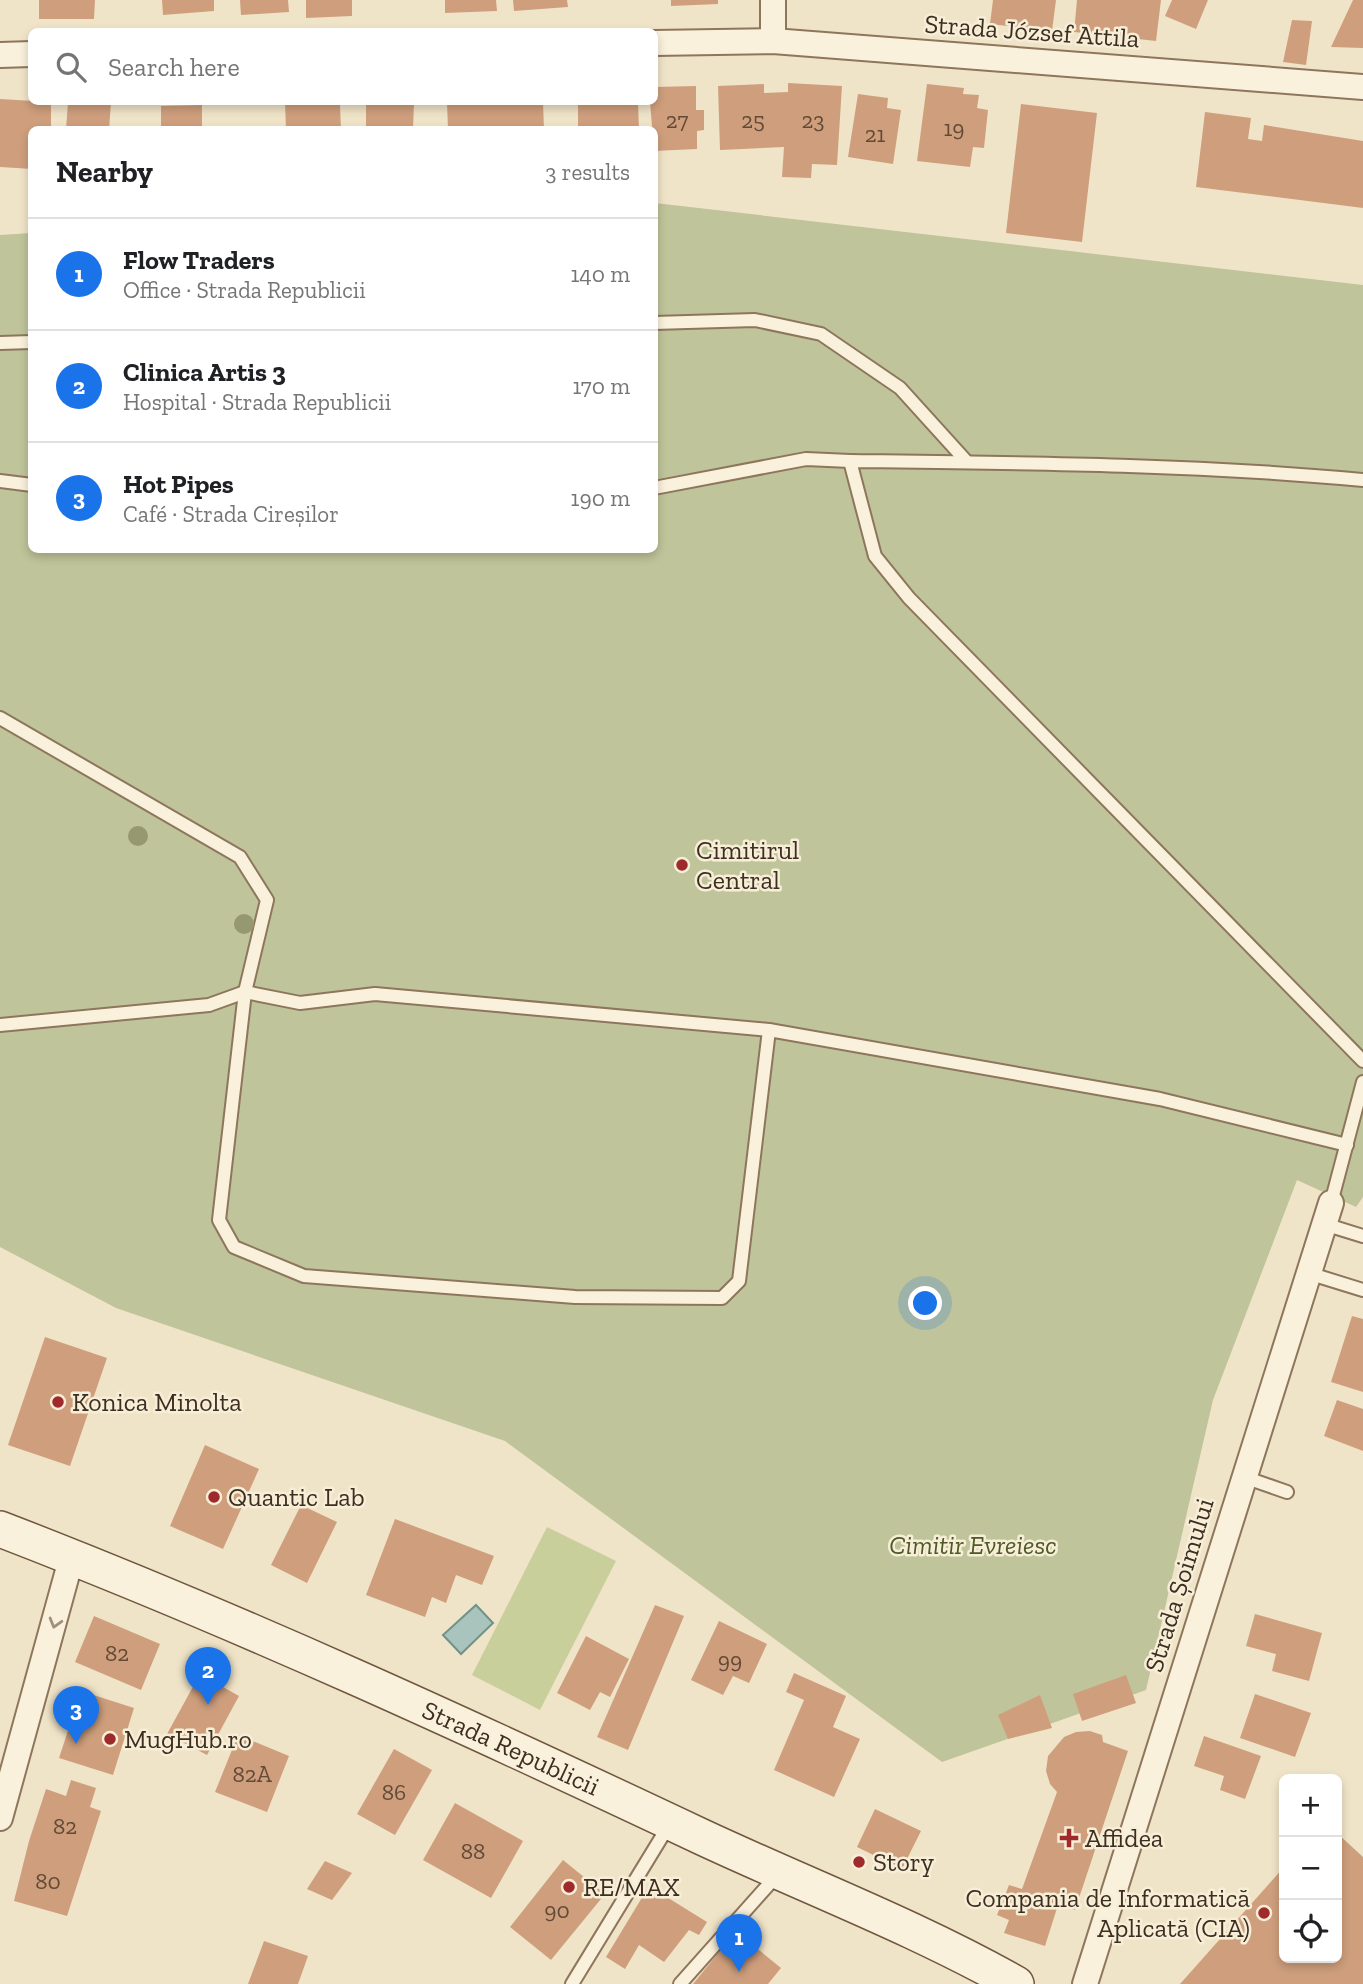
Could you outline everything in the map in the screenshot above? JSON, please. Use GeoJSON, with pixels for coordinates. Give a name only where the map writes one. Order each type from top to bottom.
{"type":"FeatureCollection","features":[{"type":"Feature","properties":{"kind":"street"},"geometry":{"type":"LineString","coordinates":[[773,0],[773,40]]}},
{"type":"Feature","properties":{"kind":"street","name":"Strada József Attila"},"geometry":{"type":"LineString","coordinates":[[658,43],[773,40],[1363,87]]}},
{"type":"Feature","properties":{"kind":"street"},"geometry":{"type":"LineString","coordinates":[[0,55],[28,54]]}},
{"type":"Feature","properties":{"kind":"street","name":"Strada Șoimului"},"geometry":{"type":"LineString","coordinates":[[1085,1984],[1328,1214]]}},
{"type":"Feature","properties":{"kind":"street","name":"Strada Republicii"},"geometry":{"type":"LineString","coordinates":[[0,1528],[135,1580],[458,1722],[779,1873],[962,1954],[1016,1984]]}},
{"type":"Feature","properties":{"kind":"street"},"geometry":{"type":"LineString","coordinates":[[0,1818],[72,1556]]}},
{"type":"Feature","properties":{"kind":"lane"},"geometry":{"type":"LineString","coordinates":[[658,323],[755,320],[821,334],[900,388],[967,462]]}},
{"type":"Feature","properties":{"kind":"lane"},"geometry":{"type":"LineString","coordinates":[[0,343],[28,342]]}},
{"type":"Feature","properties":{"kind":"lane"},"geometry":{"type":"LineString","coordinates":[[658,487],[806,459],[1109,463],[1268,471],[1363,480]]}},
{"type":"Feature","properties":{"kind":"lane"},"geometry":{"type":"LineString","coordinates":[[850,461],[875,556],[909,598],[1363,1061]]}},
{"type":"Feature","properties":{"kind":"lane"},"geometry":{"type":"LineString","coordinates":[[0,481],[28,484]]}},
{"type":"Feature","properties":{"kind":"lane"},"geometry":{"type":"LineString","coordinates":[[0,718],[240,857],[267,900],[245,992],[219,1220],[234,1247],[304,1276],[575,1297],[722,1298],[739,1281],[769,1030]]}},
{"type":"Feature","properties":{"kind":"lane"},"geometry":{"type":"LineString","coordinates":[[0,1025],[209,1004],[245,992],[300,1003],[375,994],[769,1030],[1160,1099],[1347,1145]]}},
{"type":"Feature","properties":{"kind":"lane"},"geometry":{"type":"LineString","coordinates":[[1363,1082],[1328,1214],[1363,1236]]}},
{"type":"Feature","properties":{"kind":"lane"},"geometry":{"type":"LineString","coordinates":[[1308,1273],[1363,1290]]}},
{"type":"Feature","properties":{"kind":"lane"},"geometry":{"type":"LineString","coordinates":[[1244,1477],[1287,1492]]}},
{"type":"Feature","properties":{"kind":"lane"},"geometry":{"type":"LineString","coordinates":[[572,1984],[670,1822]]}},
{"type":"Feature","properties":{"kind":"lane"},"geometry":{"type":"LineString","coordinates":[[680,1984],[779,1873]]}},
{"type":"Feature","properties":{"kind":"green space","name":"Cimitirul Central"},"geometry":{"type":"Polygon","coordinates":[[[658,203],[1363,285],[1363,1197],[1356,1207],[1297,1180],[1213,1400],[1146,1690],[942,1762],[505,1441],[116,1308],[0,1247],[0,235],[28,233],[28,553],[658,553],[658,203]]]}},
{"type":"Feature","properties":{"kind":"green space"},"geometry":{"type":"Polygon","coordinates":[[[547,1527],[616,1561],[540,1710],[472,1675],[547,1527]]]}},
{"type":"Feature","properties":{"kind":"water"},"geometry":{"type":"Polygon","coordinates":[[[476,1605],[493,1623],[461,1654],[443,1635],[476,1605]]]}},
{"type":"Feature","properties":{"kind":"building"},"geometry":{"type":"Polygon","coordinates":[[[39,0],[95,0],[94,19],[39,19],[39,0]]]}},
{"type":"Feature","properties":{"kind":"building"},"geometry":{"type":"Polygon","coordinates":[[[162,0],[214,0],[214,11],[163,15],[162,0]]]}},
{"type":"Feature","properties":{"kind":"building"},"geometry":{"type":"Polygon","coordinates":[[[240,0],[288,0],[289,12],[241,15],[240,0]]]}},
{"type":"Feature","properties":{"kind":"building"},"geometry":{"type":"Polygon","coordinates":[[[306,0],[352,0],[352,16],[306,18],[306,0]]]}},
{"type":"Feature","properties":{"kind":"building"},"geometry":{"type":"Polygon","coordinates":[[[445,0],[496,0],[497,11],[445,13],[445,0]]]}},
{"type":"Feature","properties":{"kind":"building"},"geometry":{"type":"Polygon","coordinates":[[[513,0],[567,0],[568,7],[514,11],[513,0]]]}},
{"type":"Feature","properties":{"kind":"building"},"geometry":{"type":"Polygon","coordinates":[[[671,0],[718,0],[718,4],[671,6],[671,0]]]}},
{"type":"Feature","properties":{"kind":"building"},"geometry":{"type":"Polygon","coordinates":[[[993,0],[1056,0],[1052,31],[990,24],[993,0]]]}},
{"type":"Feature","properties":{"kind":"building"},"geometry":{"type":"Polygon","coordinates":[[[1077,0],[1161,0],[1156,41],[1074,32],[1077,0]]]}},
{"type":"Feature","properties":{"kind":"building"},"geometry":{"type":"Polygon","coordinates":[[[1172,0],[1208,0],[1196,29],[1165,16],[1172,0]]]}},
{"type":"Feature","properties":{"kind":"building"},"geometry":{"type":"Polygon","coordinates":[[[1353,0],[1363,0],[1363,48],[1331,47],[1353,0]]]}},
{"type":"Feature","properties":{"kind":"building"},"geometry":{"type":"Polygon","coordinates":[[[1292,20],[1312,21],[1306,65],[1283,62],[1292,20]]]}},
{"type":"Feature","properties":{"kind":"building"},"geometry":{"type":"Polygon","coordinates":[[[788,83],[842,86],[837,165],[812,164],[811,178],[782,177],[784,147],[720,150],[718,86],[764,84],[764,93],[788,92],[788,83]]]}},
{"type":"Feature","properties":{"kind":"building"},"geometry":{"type":"Polygon","coordinates":[[[927,84],[964,88],[963,94],[979,95],[977,108],[988,110],[984,148],[973,147],[970,167],[917,161],[927,84]]]}},
{"type":"Feature","properties":{"kind":"building"},"geometry":{"type":"Polygon","coordinates":[[[696,86],[696,110],[704,110],[704,130],[697,131],[697,149],[658,151],[658,126],[652,126],[650,105],[658,105],[658,87],[696,86]]]}},
{"type":"Feature","properties":{"kind":"building"},"geometry":{"type":"Polygon","coordinates":[[[858,94],[888,98],[887,108],[901,110],[893,164],[848,157],[858,94]]]}},
{"type":"Feature","properties":{"kind":"building"},"geometry":{"type":"Polygon","coordinates":[[[0,99],[28,101],[28,105],[51,105],[51,126],[28,126],[28,169],[0,167],[0,99]]]}},
{"type":"Feature","properties":{"kind":"building"},"geometry":{"type":"Polygon","coordinates":[[[1021,104],[1097,113],[1082,242],[1006,233],[1021,104]]]}},
{"type":"Feature","properties":{"kind":"building"},"geometry":{"type":"Polygon","coordinates":[[[68,105],[111,105],[109,126],[66,126],[68,105]]]}},
{"type":"Feature","properties":{"kind":"building"},"geometry":{"type":"Polygon","coordinates":[[[202,105],[202,126],[161,126],[161,106],[202,105]]]}},
{"type":"Feature","properties":{"kind":"building"},"geometry":{"type":"Polygon","coordinates":[[[285,105],[340,105],[341,126],[286,126],[285,105]]]}},
{"type":"Feature","properties":{"kind":"building"},"geometry":{"type":"Polygon","coordinates":[[[366,105],[414,105],[413,126],[366,126],[366,105]]]}},
{"type":"Feature","properties":{"kind":"building"},"geometry":{"type":"Polygon","coordinates":[[[447,105],[543,105],[544,126],[448,126],[447,105]]]}},
{"type":"Feature","properties":{"kind":"building"},"geometry":{"type":"Polygon","coordinates":[[[578,105],[638,105],[639,126],[578,126],[578,105]]]}},
{"type":"Feature","properties":{"kind":"building"},"geometry":{"type":"Polygon","coordinates":[[[1205,112],[1251,118],[1248,139],[1262,141],[1264,125],[1363,141],[1363,208],[1196,187],[1205,112]]]}},
{"type":"Feature","properties":{"kind":"building"},"geometry":{"type":"Polygon","coordinates":[[[1352,1316],[1363,1319],[1363,1392],[1331,1382],[1352,1316]]]}},
{"type":"Feature","properties":{"kind":"building","name":"Konica Minolta"},"geometry":{"type":"Polygon","coordinates":[[[45,1337],[107,1358],[70,1466],[8,1445],[45,1337]]]}},
{"type":"Feature","properties":{"kind":"building"},"geometry":{"type":"Polygon","coordinates":[[[1337,1400],[1363,1409],[1363,1451],[1324,1436],[1337,1400]]]}},
{"type":"Feature","properties":{"kind":"building","name":"Quantic Lab"},"geometry":{"type":"Polygon","coordinates":[[[205,1445],[259,1469],[223,1549],[170,1526],[205,1445]]]}},
{"type":"Feature","properties":{"kind":"building"},"geometry":{"type":"Polygon","coordinates":[[[301,1505],[337,1522],[307,1583],[271,1565],[301,1505]]]}},
{"type":"Feature","properties":{"kind":"building"},"geometry":{"type":"Polygon","coordinates":[[[395,1519],[494,1556],[482,1585],[456,1575],[446,1603],[432,1597],[425,1617],[366,1595],[395,1519]]]}},
{"type":"Feature","properties":{"kind":"building"},"geometry":{"type":"Polygon","coordinates":[[[655,1605],[684,1616],[628,1750],[597,1737],[655,1605]]]}},
{"type":"Feature","properties":{"kind":"building"},"geometry":{"type":"Polygon","coordinates":[[[1255,1614],[1322,1633],[1309,1681],[1272,1671],[1276,1654],[1246,1646],[1255,1614]]]}},
{"type":"Feature","properties":{"kind":"building"},"geometry":{"type":"Polygon","coordinates":[[[94,1616],[160,1644],[141,1690],[75,1662],[94,1616]]]}},
{"type":"Feature","properties":{"kind":"building"},"geometry":{"type":"Polygon","coordinates":[[[719,1621],[767,1644],[749,1683],[733,1676],[723,1695],[691,1680],[719,1621]]]}},
{"type":"Feature","properties":{"kind":"building"},"geometry":{"type":"Polygon","coordinates":[[[586,1636],[629,1659],[610,1697],[600,1692],[590,1710],[557,1693],[586,1636]]]}},
{"type":"Feature","properties":{"kind":"building"},"geometry":{"type":"Polygon","coordinates":[[[794,1673],[846,1696],[833,1727],[860,1739],[834,1797],[774,1770],[804,1700],[786,1692],[794,1673]]]}},
{"type":"Feature","properties":{"kind":"building"},"geometry":{"type":"Polygon","coordinates":[[[200,1674],[239,1696],[207,1755],[167,1734],[200,1674]]]}},
{"type":"Feature","properties":{"kind":"building"},"geometry":{"type":"Polygon","coordinates":[[[1126,1675],[1136,1703],[1082,1721],[1073,1694],[1126,1675]]]}},
{"type":"Feature","properties":{"kind":"building"},"geometry":{"type":"Polygon","coordinates":[[[81,1691],[134,1708],[113,1775],[59,1758],[81,1691]]]}},
{"type":"Feature","properties":{"kind":"building"},"geometry":{"type":"Polygon","coordinates":[[[1255,1694],[1311,1713],[1295,1757],[1240,1738],[1255,1694]]]}},
{"type":"Feature","properties":{"kind":"building"},"geometry":{"type":"Polygon","coordinates":[[[1040,1695],[1052,1728],[1008,1739],[998,1715],[1040,1695]]]}},
{"type":"Feature","properties":{"kind":"building","name":"Affidea"},"geometry":{"type":"Polygon","coordinates":[[[1090,1731],[1102,1735],[1103,1742],[1128,1751],[1075,1910],[1058,1905],[1045,1946],[1004,1933],[1009,1920],[997,1915],[1009,1885],[1022,1889],[1057,1792],[1050,1784],[1046,1771],[1048,1756],[1064,1737],[1076,1732],[1090,1731]]]}},
{"type":"Feature","properties":{"kind":"building"},"geometry":{"type":"Polygon","coordinates":[[[238,1735],[289,1756],[267,1812],[215,1792],[238,1735]]]}},
{"type":"Feature","properties":{"kind":"building"},"geometry":{"type":"Polygon","coordinates":[[[1204,1736],[1261,1756],[1245,1799],[1220,1790],[1224,1776],[1194,1766],[1204,1736]]]}},
{"type":"Feature","properties":{"kind":"building"},"geometry":{"type":"Polygon","coordinates":[[[394,1749],[432,1770],[395,1835],[357,1814],[394,1749]]]}},
{"type":"Feature","properties":{"kind":"building"},"geometry":{"type":"Polygon","coordinates":[[[71,1780],[96,1788],[90,1807],[101,1811],[67,1916],[14,1901],[46,1789],[66,1796],[71,1780]]]}},
{"type":"Feature","properties":{"kind":"building"},"geometry":{"type":"Polygon","coordinates":[[[455,1803],[523,1841],[491,1898],[423,1860],[455,1803]]]}},
{"type":"Feature","properties":{"kind":"building"},"geometry":{"type":"Polygon","coordinates":[[[875,1809],[921,1831],[902,1869],[857,1847],[875,1809]]]}},
{"type":"Feature","properties":{"kind":"building","name":"Compania de Informatică Aplicată (CIA)"},"geometry":{"type":"Polygon","coordinates":[[[1342,1838],[1363,1857],[1363,1984],[1180,1984],[1279,1873],[1279,1963],[1342,1963],[1342,1838]]]}},
{"type":"Feature","properties":{"kind":"building"},"geometry":{"type":"Polygon","coordinates":[[[563,1860],[605,1894],[551,1960],[510,1927],[563,1860]]]}},
{"type":"Feature","properties":{"kind":"building"},"geometry":{"type":"Polygon","coordinates":[[[325,1861],[352,1873],[332,1900],[307,1889],[325,1861]]]}},
{"type":"Feature","properties":{"kind":"building"},"geometry":{"type":"Polygon","coordinates":[[[649,1886],[707,1922],[699,1935],[689,1930],[664,1962],[639,1945],[625,1969],[606,1957],[649,1886]]]}},
{"type":"Feature","properties":{"kind":"building"},"geometry":{"type":"Polygon","coordinates":[[[736,1931],[781,1968],[768,1984],[693,1984],[736,1931]]]}},
{"type":"Feature","properties":{"kind":"building"},"geometry":{"type":"Polygon","coordinates":[[[264,1941],[308,1956],[298,1984],[248,1984],[264,1941]]]}},
{"type":"Feature","properties":{"kind":"place","name":"Cimitirul Central"},"geometry":{"type":"Point","coordinates":[682,865]}},
{"type":"Feature","properties":{"kind":"place","name":"Konica Minolta"},"geometry":{"type":"Point","coordinates":[58,1402]}},
{"type":"Feature","properties":{"kind":"place","name":"Quantic Lab"},"geometry":{"type":"Point","coordinates":[214,1497]}},
{"type":"Feature","properties":{"kind":"place","name":"Clinica Artis 3"},"geometry":{"type":"Point","coordinates":[208,1705]}},
{"type":"Feature","properties":{"kind":"place","name":"MugHub.ro"},"geometry":{"type":"Point","coordinates":[110,1739]}},
{"type":"Feature","properties":{"kind":"place","name":"Hot Pipes"},"geometry":{"type":"Point","coordinates":[76,1744]}},
{"type":"Feature","properties":{"kind":"place","name":"Affidea"},"geometry":{"type":"Point","coordinates":[1069,1838]}},
{"type":"Feature","properties":{"kind":"place","name":"Story"},"geometry":{"type":"Point","coordinates":[859,1862]}},
{"type":"Feature","properties":{"kind":"place","name":"RE/MAX"},"geometry":{"type":"Point","coordinates":[569,1887]}},
{"type":"Feature","properties":{"kind":"place","name":"Compania de Informatică Aplicată (CIA)"},"geometry":{"type":"Point","coordinates":[1264,1913]}},
{"type":"Feature","properties":{"kind":"place","name":"Flow Traders"},"geometry":{"type":"Point","coordinates":[739,1972]}},
{"type":"Feature","properties":{"kind":"park label","name":"Cimitir Evreiesc"},"geometry":{"type":"Point","coordinates":[973,1545]}}]}
